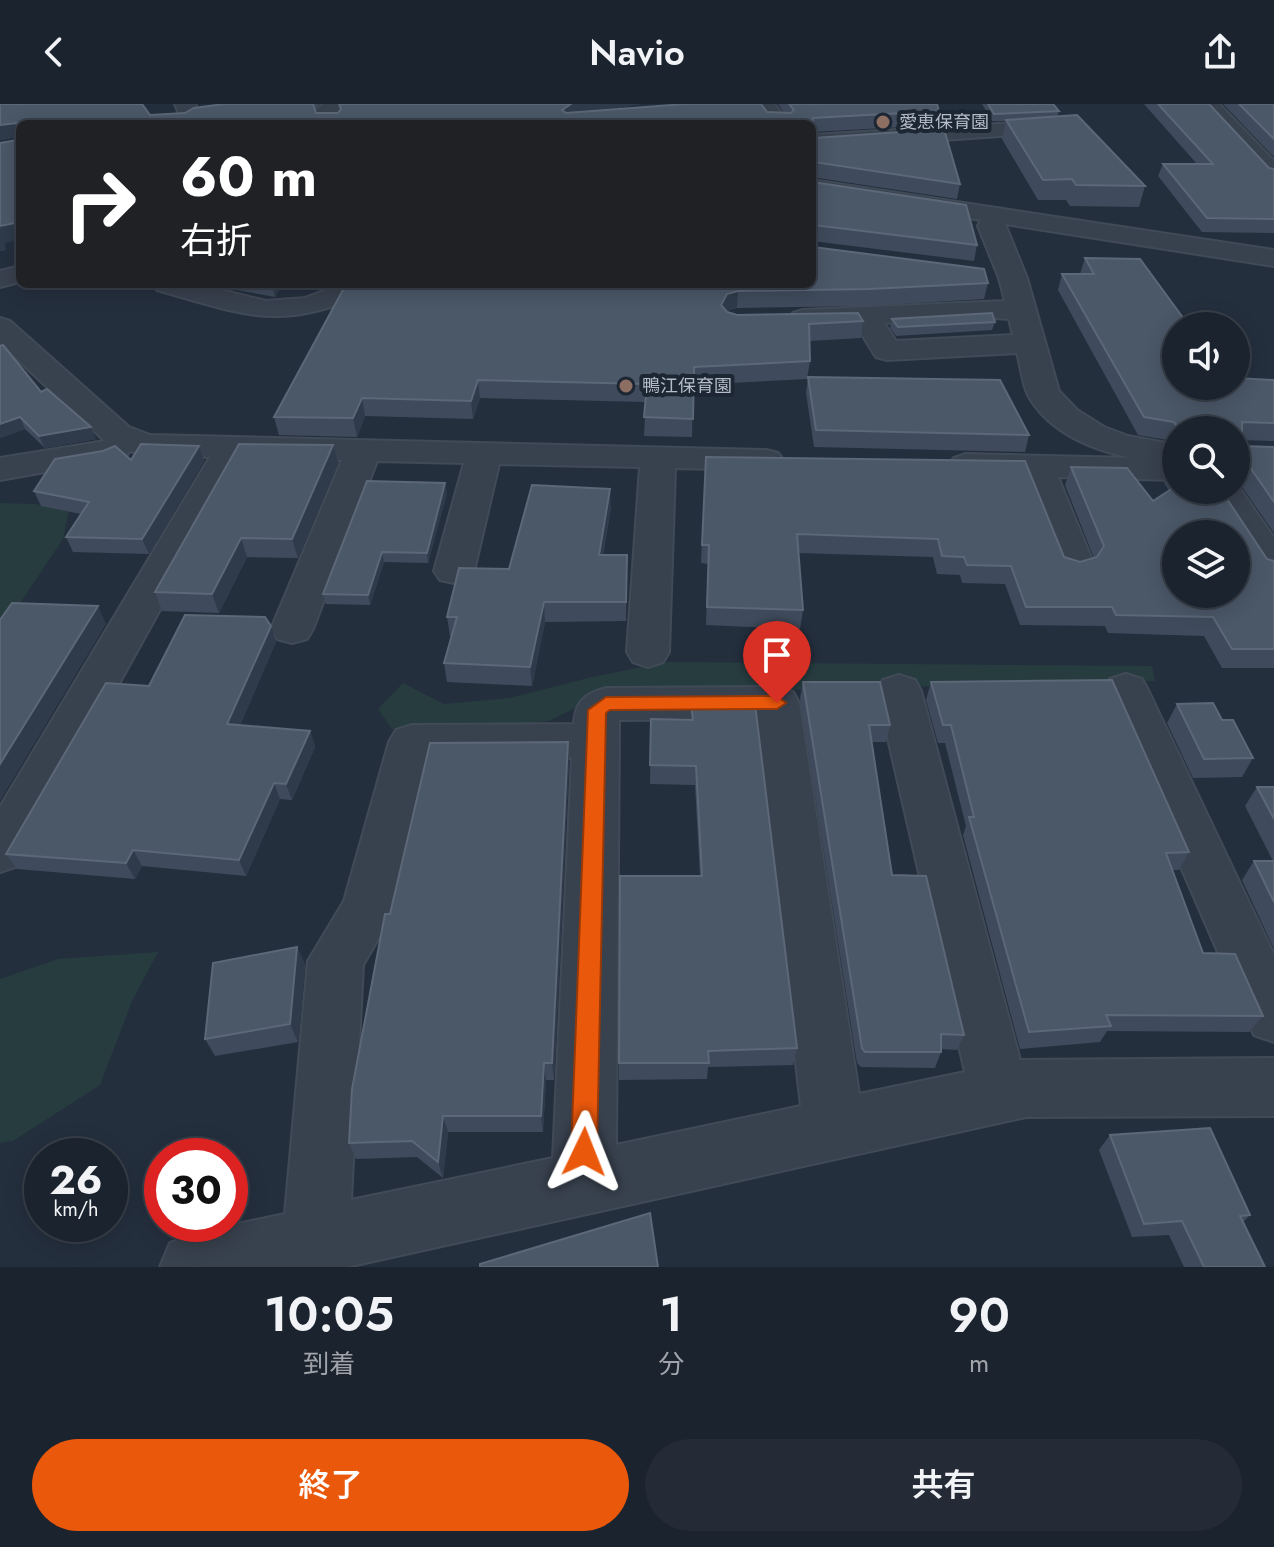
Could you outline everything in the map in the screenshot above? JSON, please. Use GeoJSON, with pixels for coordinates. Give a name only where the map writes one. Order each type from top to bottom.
{"type":"FeatureCollection","features":[{"type":"Feature","properties":{"kind":"street"},"geometry":{"type":"LineString","coordinates":[[326,113],[364,104]]}},
{"type":"Feature","properties":{"kind":"street"},"geometry":{"type":"LineString","coordinates":[[763,104],[776,120]]}},
{"type":"Feature","properties":{"kind":"street"},"geometry":{"type":"LineString","coordinates":[[1208,104],[1270,166]]}},
{"type":"Feature","properties":{"kind":"street"},"geometry":{"type":"LineString","coordinates":[[816,142],[1069,126]]}},
{"type":"Feature","properties":{"kind":"street"},"geometry":{"type":"LineString","coordinates":[[908,136],[921,149],[915,160]]}},
{"type":"Feature","properties":{"kind":"street"},"geometry":{"type":"LineString","coordinates":[[816,187],[896,189],[996,215],[1274,258]]}},
{"type":"Feature","properties":{"kind":"street"},"geometry":{"type":"LineString","coordinates":[[996,215],[991,226],[1013,278],[1043,393],[1090,435],[1120,447],[1162,449]]}},
{"type":"Feature","properties":{"kind":"street"},"geometry":{"type":"LineString","coordinates":[[980,275],[1013,278]]}},
{"type":"Feature","properties":{"kind":"street"},"geometry":{"type":"LineString","coordinates":[[180,288],[244,308],[272,312],[318,305],[358,288]]}},
{"type":"Feature","properties":{"kind":"street"},"geometry":{"type":"LineString","coordinates":[[780,320],[995,309],[1021,311]]}},
{"type":"Feature","properties":{"kind":"street"},"geometry":{"type":"LineString","coordinates":[[866,318],[887,351],[1003,343],[1030,345]]}},
{"type":"Feature","properties":{"kind":"street"},"geometry":{"type":"LineString","coordinates":[[0,327],[117,434],[129,441],[164,447],[803,461]]}},
{"type":"Feature","properties":{"kind":"street"},"geometry":{"type":"LineString","coordinates":[[0,469],[108,453],[129,441]]}},
{"type":"Feature","properties":{"kind":"street"},"geometry":{"type":"LineString","coordinates":[[0,851],[232,449]]}},
{"type":"Feature","properties":{"kind":"street"},"geometry":{"type":"LineString","coordinates":[[292,629],[363,452]]}},
{"type":"Feature","properties":{"kind":"street"},"geometry":{"type":"LineString","coordinates":[[454,571],[484,454]]}},
{"type":"Feature","properties":{"kind":"street"},"geometry":{"type":"LineString","coordinates":[[648,652],[658,458]]}},
{"type":"Feature","properties":{"kind":"street"},"geometry":{"type":"LineString","coordinates":[[927,464],[1162,469]]}},
{"type":"Feature","properties":{"kind":"street"},"geometry":{"type":"LineString","coordinates":[[1036,466],[1074,565]]}},
{"type":"Feature","properties":{"kind":"street"},"geometry":{"type":"LineString","coordinates":[[1247,504],[1274,567]]}},
{"type":"Feature","properties":{"kind":"street"},"geometry":{"type":"LineString","coordinates":[[1126,690],[1274,1016]]}},
{"type":"Feature","properties":{"kind":"street"},"geometry":{"type":"LineString","coordinates":[[899,691],[992,1065],[1004,1092]]}},
{"type":"Feature","properties":{"kind":"street"},"geometry":{"type":"LineString","coordinates":[[589,1182],[584,1152],[597,710],[606,704],[777,703],[830,1100],[840,1129]]}},
{"type":"Feature","properties":{"kind":"street"},"geometry":{"type":"LineString","coordinates":[[316,1241],[336,961],[369,908],[412,742],[596,741]]}},
{"type":"Feature","properties":{"kind":"street"},"geometry":{"type":"LineString","coordinates":[[194,1267],[1026,1088],[1274,1087]]}},
{"type":"Feature","properties":{"kind":"green space"},"geometry":{"type":"Polygon","coordinates":[[[0,503],[36,504],[69,511],[63,539],[0,633],[0,503]]]}},
{"type":"Feature","properties":{"kind":"green space"},"geometry":{"type":"Polygon","coordinates":[[[667,662],[1152,666],[1155,681],[603,694],[549,721],[453,730],[392,729],[378,709],[403,683],[444,704],[510,698],[667,662]]]}},
{"type":"Feature","properties":{"kind":"green space"},"geometry":{"type":"Polygon","coordinates":[[[158,952],[132,1001],[100,1085],[13,1141],[0,1143],[0,979],[58,959],[158,952]]]}},
{"type":"Feature","properties":{"kind":"building"},"geometry":{"type":"Polygon","coordinates":[[[0,104],[142,104],[150,115],[185,113],[194,108],[224,104],[313,104],[316,113],[338,113],[341,109],[339,104],[571,104],[562,110],[566,113],[685,104],[761,104],[767,112],[791,113],[794,110],[789,104],[937,104],[939,111],[813,120],[16,120],[16,123],[0,125],[0,104]]]}},
{"type":"Feature","properties":{"kind":"building"},"geometry":{"type":"Polygon","coordinates":[[[988,104],[1053,104],[1059,111],[994,114],[988,104]]]}},
{"type":"Feature","properties":{"kind":"building"},"geometry":{"type":"Polygon","coordinates":[[[1158,104],[1209,104],[1269,168],[1274,169],[1274,219],[1207,218],[1163,164],[1213,164],[1158,104]]]}},
{"type":"Feature","properties":{"kind":"building"},"geometry":{"type":"Polygon","coordinates":[[[1239,104],[1274,104],[1274,139],[1239,104]]]}},
{"type":"Feature","properties":{"kind":"building"},"geometry":{"type":"Polygon","coordinates":[[[1077,115],[1145,186],[1076,185],[1072,179],[1043,180],[1006,120],[1077,115]]]}},
{"type":"Feature","properties":{"kind":"building"},"geometry":{"type":"Polygon","coordinates":[[[944,129],[960,184],[816,162],[816,138],[944,129]]]}},
{"type":"Feature","properties":{"kind":"building"},"geometry":{"type":"Polygon","coordinates":[[[16,140],[16,223],[0,226],[0,143],[16,140]]]}},
{"type":"Feature","properties":{"kind":"building"},"geometry":{"type":"Polygon","coordinates":[[[816,182],[966,205],[977,245],[816,225],[816,182]]]}},
{"type":"Feature","properties":{"kind":"building"},"geometry":{"type":"Polygon","coordinates":[[[816,247],[984,269],[988,283],[738,291],[727,294],[721,305],[727,312],[737,315],[858,313],[863,321],[809,324],[810,361],[694,367],[693,419],[644,417],[647,384],[478,380],[471,401],[362,398],[353,418],[274,417],[344,288],[816,288],[816,247]]]}},
{"type":"Feature","properties":{"kind":"building"},"geometry":{"type":"Polygon","coordinates":[[[1085,258],[1140,259],[1179,312],[1162,312],[1162,400],[1250,400],[1250,379],[1274,380],[1274,423],[1250,422],[1250,416],[1162,416],[1162,420],[1144,417],[1062,274],[1094,274],[1085,258]]]}},
{"type":"Feature","properties":{"kind":"building"},"geometry":{"type":"Polygon","coordinates":[[[992,313],[995,322],[898,327],[892,319],[992,313]]]}},
{"type":"Feature","properties":{"kind":"building"},"geometry":{"type":"Polygon","coordinates":[[[3,345],[41,392],[47,389],[91,427],[39,436],[20,417],[0,424],[0,346],[3,345]]]}},
{"type":"Feature","properties":{"kind":"building"},"geometry":{"type":"Polygon","coordinates":[[[808,377],[1000,380],[1029,435],[816,430],[808,377]]]}},
{"type":"Feature","properties":{"kind":"building"},"geometry":{"type":"Polygon","coordinates":[[[141,444],[199,446],[142,539],[66,537],[89,502],[34,491],[55,459],[115,446],[131,460],[141,444]]]}},
{"type":"Feature","properties":{"kind":"building"},"geometry":{"type":"Polygon","coordinates":[[[239,444],[333,445],[292,539],[241,538],[212,594],[155,592],[239,444]]]}},
{"type":"Feature","properties":{"kind":"building"},"geometry":{"type":"Polygon","coordinates":[[[1250,446],[1274,447],[1274,502],[1250,467],[1250,446]]]}},
{"type":"Feature","properties":{"kind":"building"},"geometry":{"type":"Polygon","coordinates":[[[706,457],[1025,461],[1064,557],[1080,562],[1097,557],[1104,546],[1071,467],[1127,468],[1153,501],[1162,495],[1162,504],[1230,504],[1241,520],[1162,520],[1162,608],[1250,608],[1250,534],[1267,559],[1274,561],[1274,649],[1232,649],[1213,617],[1116,615],[1112,607],[1026,607],[1011,566],[967,565],[964,557],[942,556],[938,539],[797,534],[803,610],[707,607],[709,545],[702,545],[706,457]]]}},
{"type":"Feature","properties":{"kind":"building"},"geometry":{"type":"Polygon","coordinates":[[[367,481],[445,483],[427,553],[382,552],[368,595],[323,594],[367,481]]]}},
{"type":"Feature","properties":{"kind":"building"},"geometry":{"type":"Polygon","coordinates":[[[532,485],[610,489],[599,555],[627,555],[626,602],[544,602],[530,667],[444,663],[457,617],[447,617],[459,568],[509,569],[532,485]]]}},
{"type":"Feature","properties":{"kind":"building"},"geometry":{"type":"Polygon","coordinates":[[[12,603],[98,606],[0,764],[0,620],[12,603]]]}},
{"type":"Feature","properties":{"kind":"building"},"geometry":{"type":"Polygon","coordinates":[[[185,615],[265,617],[271,626],[227,724],[310,731],[286,784],[274,783],[239,860],[133,850],[126,863],[6,854],[106,683],[149,686],[185,615]]]}},
{"type":"Feature","properties":{"kind":"building"},"geometry":{"type":"Polygon","coordinates":[[[1112,680],[1189,852],[1166,853],[1203,953],[1235,954],[1263,1016],[1106,1015],[1111,1026],[1029,1032],[969,817],[974,817],[951,725],[943,725],[931,682],[1112,680]]]}},
{"type":"Feature","properties":{"kind":"building"},"geometry":{"type":"Polygon","coordinates":[[[803,682],[880,682],[890,725],[869,725],[892,875],[926,876],[964,1035],[941,1034],[941,1052],[865,1052],[862,1048],[803,682]]]}},
{"type":"Feature","properties":{"kind":"building"},"geometry":{"type":"Polygon","coordinates":[[[1213,703],[1222,720],[1233,720],[1253,758],[1204,759],[1177,704],[1213,703]]]}},
{"type":"Feature","properties":{"kind":"building"},"geometry":{"type":"Polygon","coordinates":[[[691,704],[755,704],[797,1048],[708,1051],[709,1063],[619,1063],[620,876],[702,876],[696,766],[650,765],[651,719],[693,720],[691,704]]]}},
{"type":"Feature","properties":{"kind":"building"},"geometry":{"type":"Polygon","coordinates":[[[568,742],[552,1063],[544,1063],[541,1116],[443,1116],[438,1162],[412,1141],[349,1143],[352,1089],[385,914],[390,914],[430,743],[568,742]]]}},
{"type":"Feature","properties":{"kind":"building"},"geometry":{"type":"Polygon","coordinates":[[[1257,787],[1274,787],[1274,819],[1257,787]]]}},
{"type":"Feature","properties":{"kind":"building"},"geometry":{"type":"Polygon","coordinates":[[[1254,861],[1274,861],[1274,902],[1254,861]]]}},
{"type":"Feature","properties":{"kind":"building"},"geometry":{"type":"Polygon","coordinates":[[[297,947],[290,1024],[205,1039],[213,963],[297,947]]]}},
{"type":"Feature","properties":{"kind":"building"},"geometry":{"type":"Polygon","coordinates":[[[1210,1128],[1250,1215],[1240,1216],[1265,1267],[1204,1267],[1182,1221],[1144,1224],[1110,1135],[1210,1128]]]}},
{"type":"Feature","properties":{"kind":"building"},"geometry":{"type":"Polygon","coordinates":[[[650,1213],[658,1267],[480,1267],[480,1264],[650,1213]]]}},
{"type":"Feature","properties":{"kind":"place","name":"愛恵保育園"},"geometry":{"type":"Point","coordinates":[883,122]}},
{"type":"Feature","properties":{"kind":"place","name":"鴨江保育園"},"geometry":{"type":"Point","coordinates":[626,386]}},
{"type":"Feature","properties":{"kind":"route"},"geometry":{"type":"LineString","coordinates":[[584,1152],[597,710],[606,704],[777,703]]}}]}
